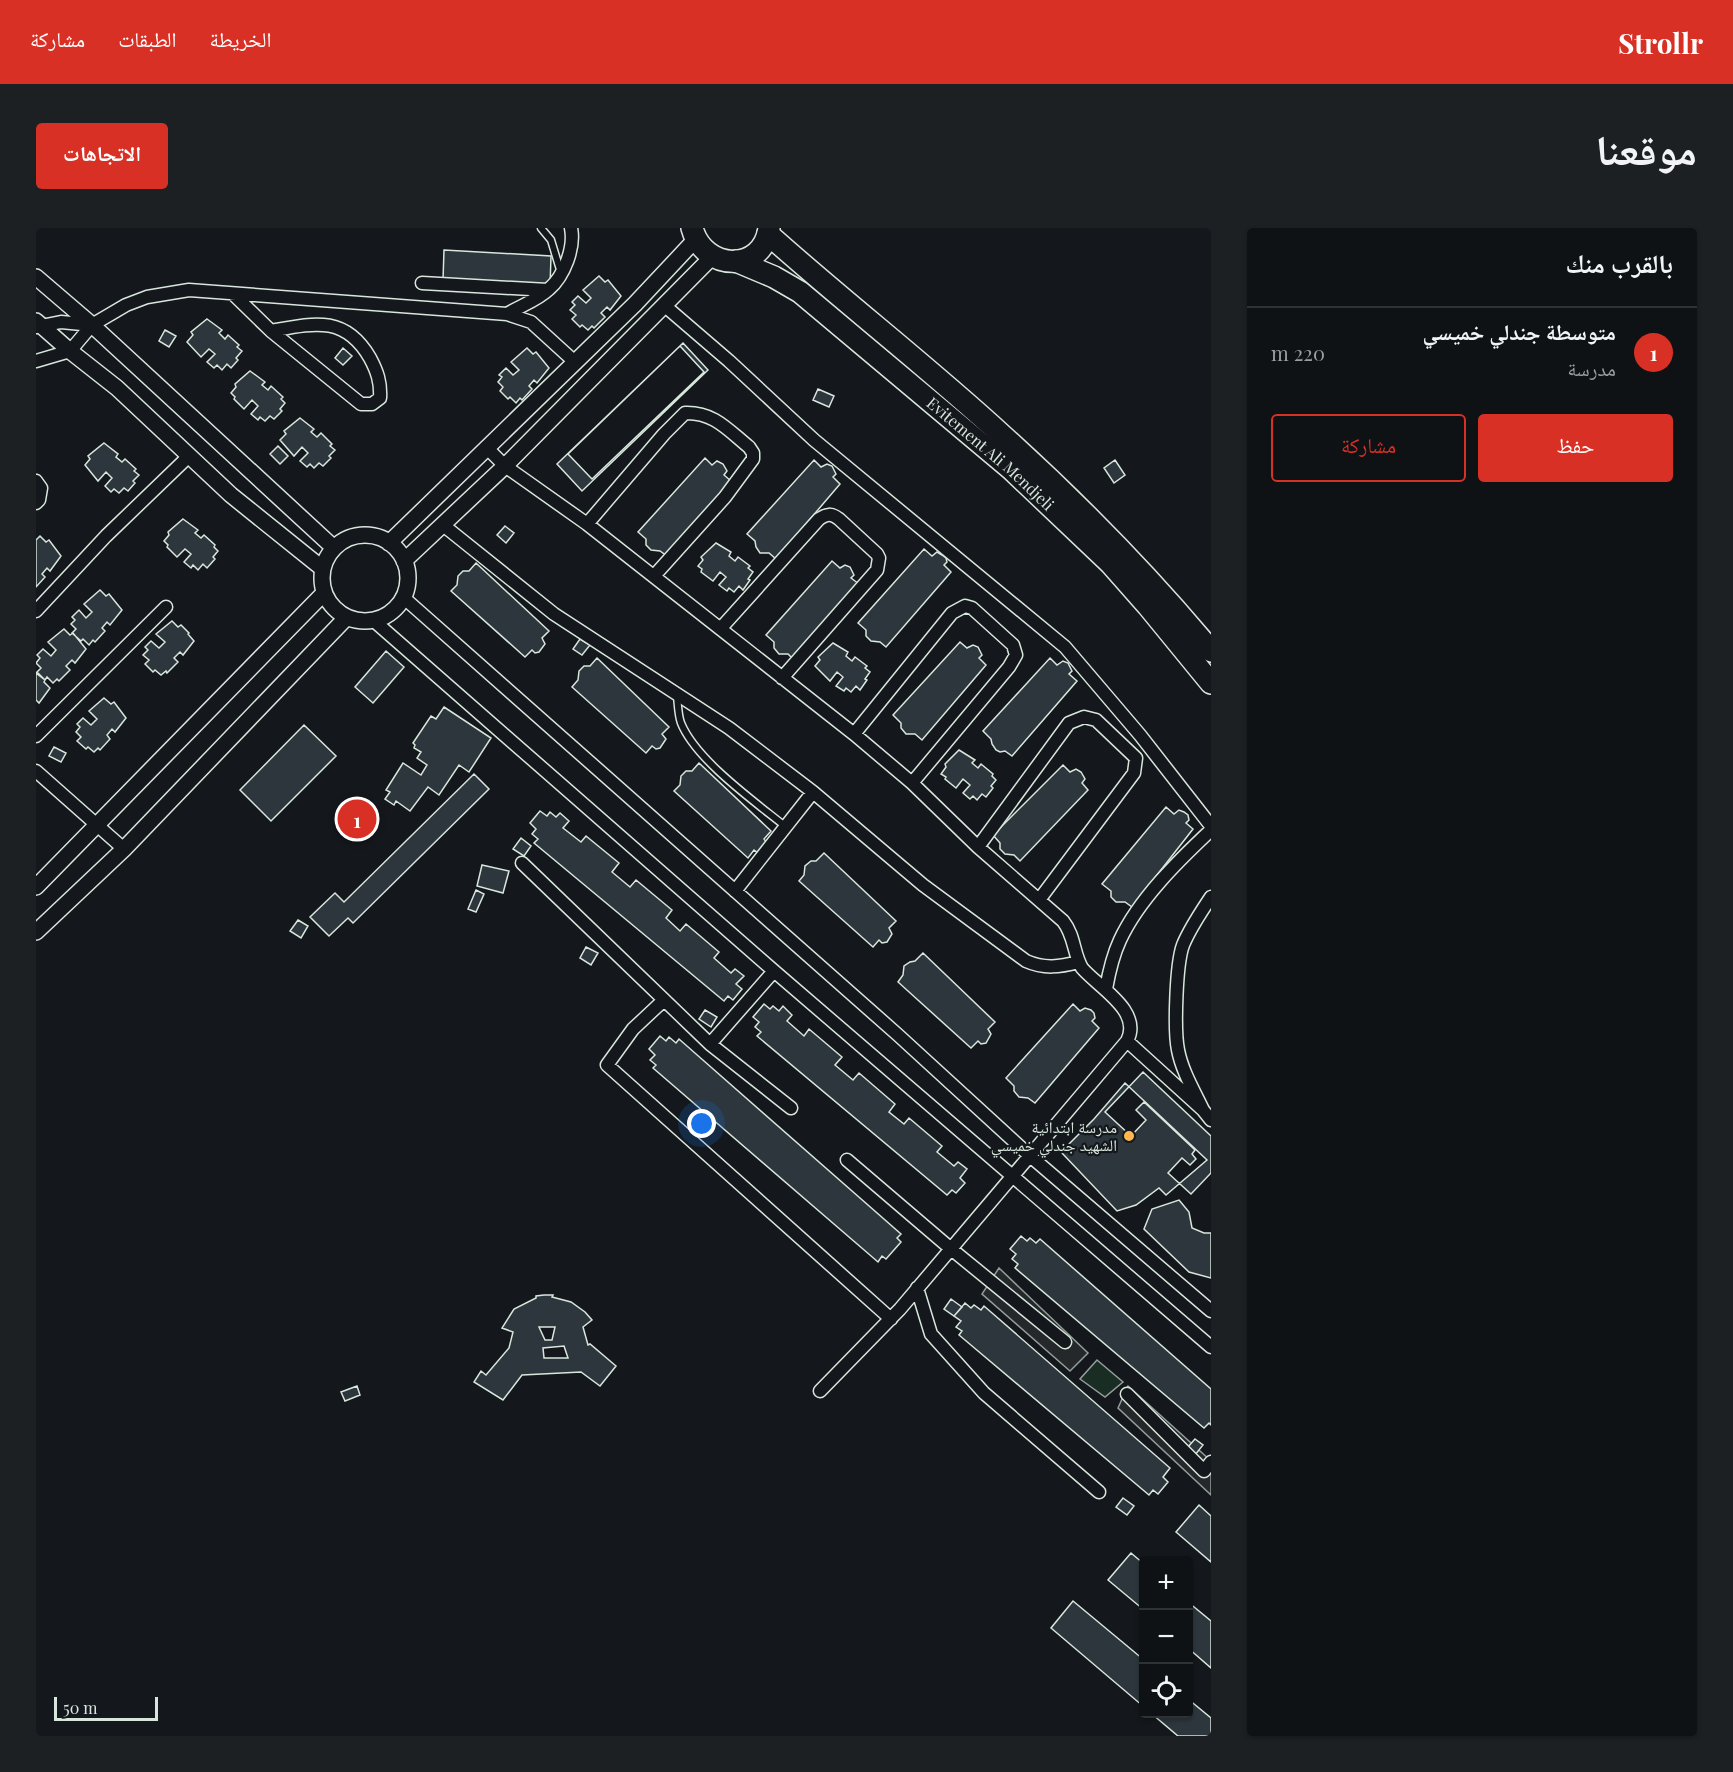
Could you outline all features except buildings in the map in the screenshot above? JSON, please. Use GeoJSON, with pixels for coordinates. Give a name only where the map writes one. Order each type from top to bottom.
{"type":"FeatureCollection","features":[{"type":"Feature","properties":{"kind":"highway"},"geometry":{"type":"LineString","coordinates":[[692,231],[703,250],[712,257]]}},
{"type":"Feature","properties":{"kind":"highway"},"geometry":{"type":"LineString","coordinates":[[736,261],[756,252],[764,244],[769,231]]}},
{"type":"Feature","properties":{"kind":"highway","name":"Evitement Ali Mendjeli"},"geometry":{"type":"LineString","coordinates":[[769,231],[1001,434],[1072,500],[1166,597],[1211,651]]}},
{"type":"Feature","properties":{"kind":"highway","name":"Evitement Ali Mendjeli"},"geometry":{"type":"LineString","coordinates":[[712,257],[724,261],[736,261],[774,277],[800,292],[1011,469],[1111,564],[1211,683]]}},
{"type":"Feature","properties":{"kind":"street"},"geometry":{"type":"LineString","coordinates":[[507,314],[548,290],[561,273],[570,252],[571,228]]}},
{"type":"Feature","properties":{"kind":"street"},"geometry":{"type":"LineString","coordinates":[[389,543],[635,304],[692,231]]}},
{"type":"Feature","properties":{"kind":"street"},"geometry":{"type":"LineString","coordinates":[[404,561],[506,466],[712,257]]}},
{"type":"Feature","properties":{"kind":"street"},"geometry":{"type":"LineString","coordinates":[[36,277],[92,325],[334,548]]}},
{"type":"Feature","properties":{"kind":"street"},"geometry":{"type":"LineString","coordinates":[[422,283],[548,290]]}},
{"type":"Feature","properties":{"kind":"street"},"geometry":{"type":"LineString","coordinates":[[36,362],[70,351],[92,325],[126,305],[147,297],[189,290],[507,314],[531,322],[576,363]]}},
{"type":"Feature","properties":{"kind":"street"},"geometry":{"type":"LineString","coordinates":[[233,294],[271,331],[361,404],[372,404],[380,398],[377,371],[365,350],[347,330],[325,324],[304,324],[271,331]]}},
{"type":"Feature","properties":{"kind":"street"},"geometry":{"type":"LineString","coordinates":[[665,306],[729,361],[814,440],[1065,646],[1140,735],[1211,828],[1179,860],[1131,921],[1114,954],[1106,989]]}},
{"type":"Feature","properties":{"kind":"street"},"geometry":{"type":"LineString","coordinates":[[38,324],[61,322],[92,325]]}},
{"type":"Feature","properties":{"kind":"street"},"geometry":{"type":"LineString","coordinates":[[38,324],[117,387],[231,495],[323,569]]}},
{"type":"Feature","properties":{"kind":"street"},"geometry":{"type":"LineString","coordinates":[[586,524],[685,413],[703,413],[712,417],[749,447],[753,453],[753,459],[725,497],[654,576]]}},
{"type":"Feature","properties":{"kind":"street"},"geometry":{"type":"LineString","coordinates":[[486,447],[506,466],[586,524],[721,628],[912,783],[978,847],[1069,927],[1075,941],[1078,962],[1086,973],[1116,999],[1129,1022],[1131,1031],[1127,1041],[891,1319],[820,1391]]}},
{"type":"Feature","properties":{"kind":"street"},"geometry":{"type":"LineString","coordinates":[[36,611],[106,537],[189,456]]}},
{"type":"Feature","properties":{"kind":"street"},"geometry":{"type":"LineString","coordinates":[[36,481],[41,488],[39,500],[36,503]]}},
{"type":"Feature","properties":{"kind":"street"},"geometry":{"type":"LineString","coordinates":[[721,628],[819,519],[827,515],[833,515],[839,519],[877,554],[879,558],[877,570],[783,678]]}},
{"type":"Feature","properties":{"kind":"street"},"geometry":{"type":"LineString","coordinates":[[443,525],[554,614],[729,728],[813,792],[923,885],[1026,961],[1037,966],[1049,967],[1078,962]]}},
{"type":"Feature","properties":{"kind":"street"},"geometry":{"type":"LineString","coordinates":[[367,535],[389,543],[404,561],[407,573],[403,597],[396,608],[386,616],[360,621],[337,611],[324,593],[323,569],[327,557],[345,540],[356,536],[367,535]]}},
{"type":"Feature","properties":{"kind":"street"},"geometry":{"type":"LineString","coordinates":[[36,887],[324,593]]}},
{"type":"Feature","properties":{"kind":"street"},"geometry":{"type":"LineString","coordinates":[[403,597],[1029,1155],[1211,1311]]}},
{"type":"Feature","properties":{"kind":"street"},"geometry":{"type":"LineString","coordinates":[[854,734],[952,613],[965,606],[972,608],[1013,645],[1016,656],[1010,667],[912,783]]}},
{"type":"Feature","properties":{"kind":"street"},"geometry":{"type":"LineString","coordinates":[[36,736],[166,607]]}},
{"type":"Feature","properties":{"kind":"street"},"geometry":{"type":"LineString","coordinates":[[36,932],[124,849],[347,617]]}},
{"type":"Feature","properties":{"kind":"street"},"geometry":{"type":"LineString","coordinates":[[373,620],[774,971],[1211,1347]]}},
{"type":"Feature","properties":{"kind":"street"},"geometry":{"type":"LineString","coordinates":[[978,847],[1069,723],[1084,717],[1096,720],[1136,758],[1134,772],[1039,900]]}},
{"type":"Feature","properties":{"kind":"street"},"geometry":{"type":"LineString","coordinates":[[36,771],[124,849]]}},
{"type":"Feature","properties":{"kind":"street"},"geometry":{"type":"LineString","coordinates":[[735,891],[813,792]]}},
{"type":"Feature","properties":{"kind":"street"},"geometry":{"type":"LineString","coordinates":[[522,863],[710,1044],[791,1108]]}},
{"type":"Feature","properties":{"kind":"street"},"geometry":{"type":"LineString","coordinates":[[1203,1110],[1178,1050],[1178,968],[1182,946],[1211,897]]}},
{"type":"Feature","properties":{"kind":"street"},"geometry":{"type":"LineString","coordinates":[[710,1044],[774,971]]}},
{"type":"Feature","properties":{"kind":"street"},"geometry":{"type":"LineString","coordinates":[[664,1000],[633,1029],[607,1065],[891,1319]]}},
{"type":"Feature","properties":{"kind":"street"},"geometry":{"type":"LineString","coordinates":[[1127,1041],[1203,1110],[1211,1120]]}},
{"type":"Feature","properties":{"kind":"street"},"geometry":{"type":"LineString","coordinates":[[847,1160],[1065,1342]]}},
{"type":"Feature","properties":{"kind":"street"},"geometry":{"type":"LineString","coordinates":[[917,1288],[931,1334],[984,1393],[1099,1492]]}},
{"type":"Feature","properties":{"kind":"street"},"geometry":{"type":"LineString","coordinates":[[1127,1394],[1209,1470]]}},
{"type":"Feature","properties":{"kind":"lane"},"geometry":{"type":"LineString","coordinates":[[542,228],[551,240],[561,273]]}},
{"type":"Feature","properties":{"kind":"lane"},"geometry":{"type":"LineString","coordinates":[[677,695],[679,720],[685,732],[715,769],[786,827]]}},
{"type":"Feature","properties":{"kind":"green space"},"geometry":{"type":"Polygon","coordinates":[[[1097,1360],[1123,1382],[1105,1397],[1080,1379],[1097,1360]]]}},
{"type":"Feature","properties":{"kind":"shaded area"},"geometry":{"type":"Polygon","coordinates":[[[999,1268],[1088,1353],[1070,1371],[982,1294],[999,1268]]]}},
{"type":"Feature","properties":{"kind":"shaded area"},"geometry":{"type":"Polygon","coordinates":[[[1128,1386],[1211,1461],[1211,1495],[1118,1408],[1128,1386]]]}},
{"type":"Feature","properties":{"kind":"place","name":"متوسطة جندلي خميسي"},"geometry":{"type":"Point","coordinates":[357,819]}},
{"type":"Feature","properties":{"kind":"place","name":"مدرسة ابتدائية الشهيد جندلي خميسي"},"geometry":{"type":"Point","coordinates":[1129,1136]}}]}
